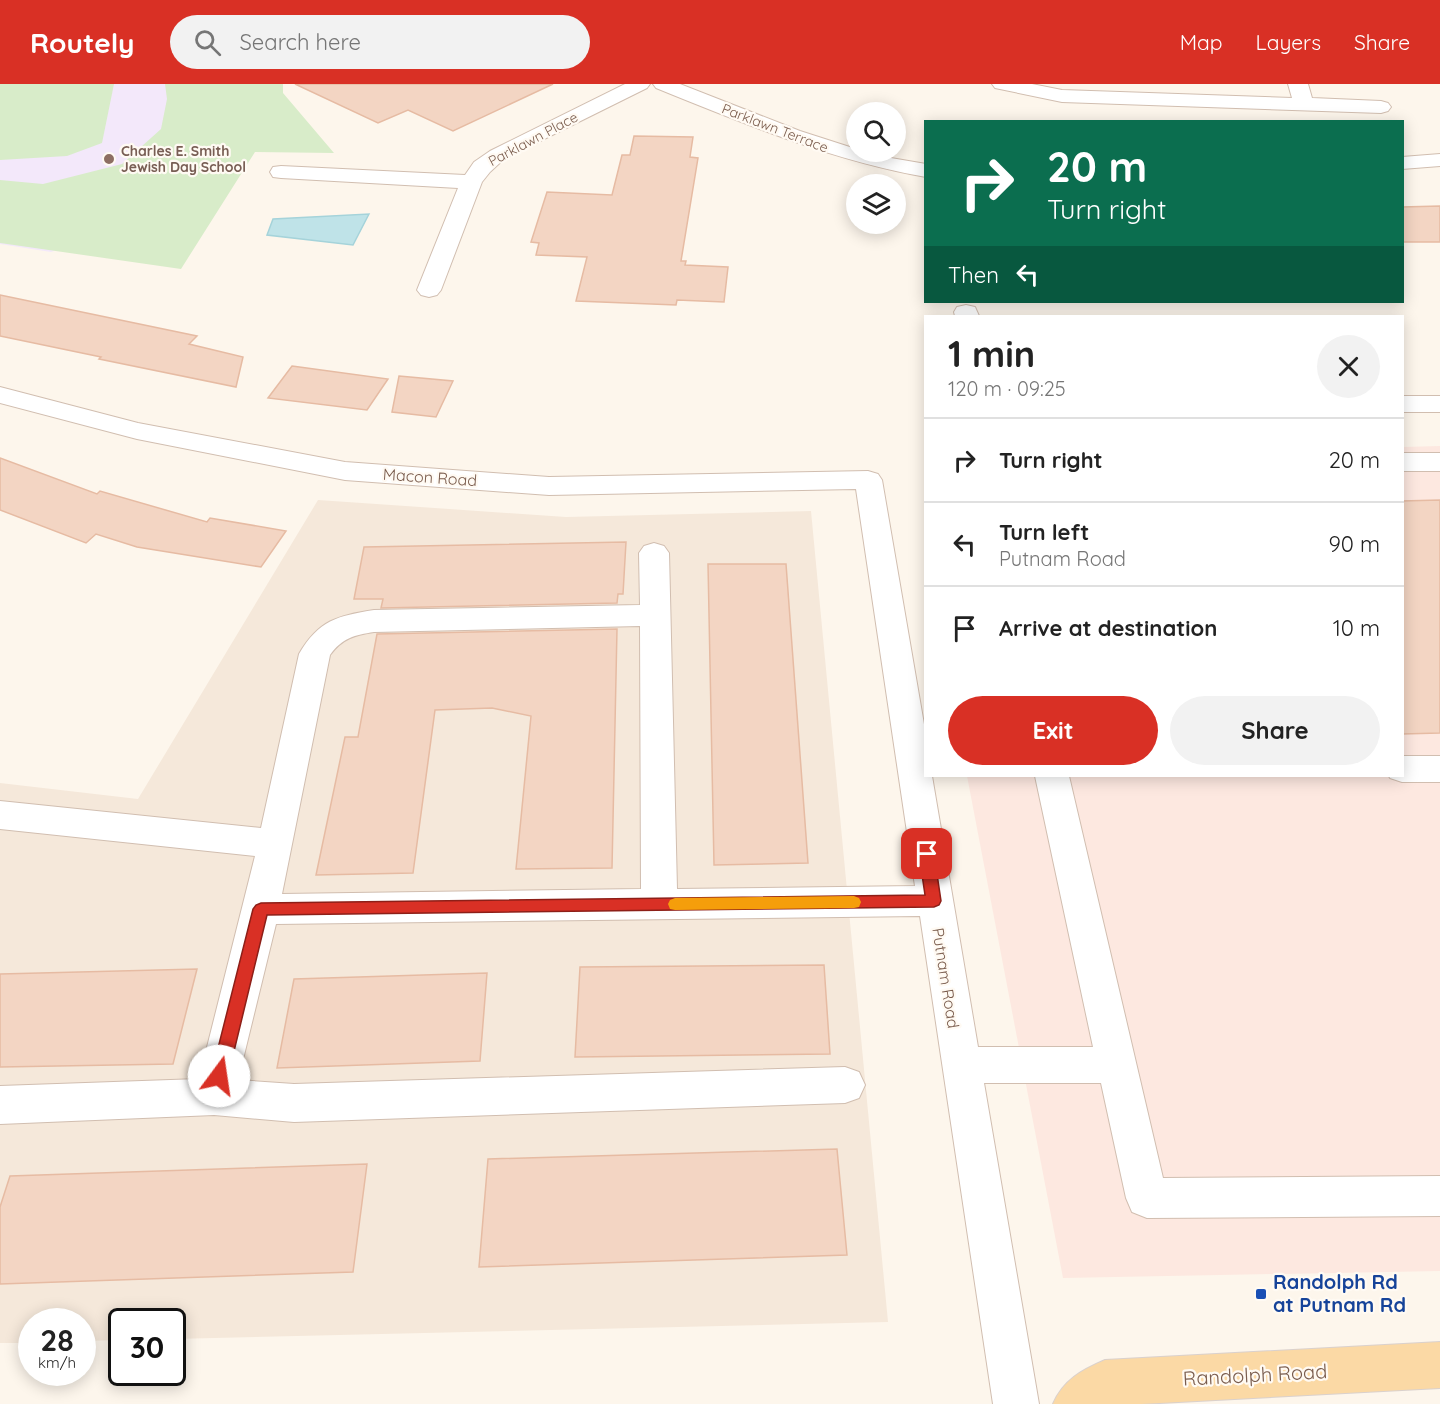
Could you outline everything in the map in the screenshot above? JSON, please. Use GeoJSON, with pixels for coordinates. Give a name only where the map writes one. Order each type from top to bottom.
{"type":"FeatureCollection","features":[{"type":"Feature","properties":{"kind":"main road","name":"Randolph Road"},"geometry":{"type":"LineString","coordinates":[[1076,1404],[1105,1383],[1440,1365]]}},
{"type":"Feature","properties":{"kind":"street","name":"Parklawn Place"},"geometry":{"type":"LineString","coordinates":[[429,290],[471,182],[482,167],[497,155],[640,84]]}},
{"type":"Feature","properties":{"kind":"street","name":"Parklawn Terrace"},"geometry":{"type":"LineString","coordinates":[[663,84],[825,147],[886,165],[924,171]]}},
{"type":"Feature","properties":{"kind":"street"},"geometry":{"type":"LineString","coordinates":[[1002,84],[1062,96],[1381,107]]}},
{"type":"Feature","properties":{"kind":"street"},"geometry":{"type":"LineString","coordinates":[[1298,84],[1304,104]]}},
{"type":"Feature","properties":{"kind":"street"},"geometry":{"type":"LineString","coordinates":[[1404,163],[1440,160]]}},
{"type":"Feature","properties":{"kind":"street"},"geometry":{"type":"LineString","coordinates":[[281,172],[471,182]]}},
{"type":"Feature","properties":{"kind":"street","name":"Macon Road"},"geometry":{"type":"LineString","coordinates":[[0,395],[136,431],[345,471],[549,486],[868,480]]}},
{"type":"Feature","properties":{"kind":"street"},"geometry":{"type":"LineString","coordinates":[[1404,404],[1440,404]]}},
{"type":"Feature","properties":{"kind":"street"},"geometry":{"type":"LineString","coordinates":[[1404,462],[1440,462]]}},
{"type":"Feature","properties":{"kind":"street","name":"Putnam Road"},"geometry":{"type":"LineString","coordinates":[[868,480],[1016,1404]]}},
{"type":"Feature","properties":{"kind":"street"},"geometry":{"type":"LineString","coordinates":[[654,553],[659,904]]}},
{"type":"Feature","properties":{"kind":"street"},"geometry":{"type":"LineString","coordinates":[[214,1097],[261,909],[315,654],[325,637],[346,625],[374,621],[655,615]]}},
{"type":"Feature","properties":{"kind":"street"},"geometry":{"type":"LineString","coordinates":[[1052,777],[1147,1198],[1440,1196]]}},
{"type":"Feature","properties":{"kind":"street"},"geometry":{"type":"LineString","coordinates":[[0,815],[274,844]]}},
{"type":"Feature","properties":{"kind":"street"},"geometry":{"type":"LineString","coordinates":[[261,909],[934,901]]}},
{"type":"Feature","properties":{"kind":"street"},"geometry":{"type":"LineString","coordinates":[[960,1065],[1117,1065]]}},
{"type":"Feature","properties":{"kind":"street"},"geometry":{"type":"LineString","coordinates":[[0,1105],[214,1097],[294,1103],[845,1085]]}},
{"type":"Feature","properties":{"kind":"shaded area","name":"Charles E. Smith Jewish Day School"},"geometry":{"type":"Polygon","coordinates":[[[0,84],[243,84],[193,205],[51,252],[0,244],[0,84]]]}},
{"type":"Feature","properties":{"kind":"shaded area"},"geometry":{"type":"Polygon","coordinates":[[[1440,446],[1440,1271],[1063,1278],[967,777],[1404,777],[1404,447],[1440,446]]]}},
{"type":"Feature","properties":{"kind":"shaded area"},"geometry":{"type":"Polygon","coordinates":[[[318,500],[566,517],[811,511],[888,1322],[186,1339],[186,1308],[108,1308],[108,1340],[96,1341],[96,1308],[18,1308],[18,1343],[0,1343],[0,783],[138,799],[318,500]]]}},
{"type":"Feature","properties":{"kind":"green space"},"geometry":{"type":"Polygon","coordinates":[[[0,84],[114,84],[102,143],[67,156],[0,160],[0,84]]]}},
{"type":"Feature","properties":{"kind":"green space"},"geometry":{"type":"Polygon","coordinates":[[[165,84],[283,84],[283,93],[334,153],[255,152],[181,269],[0,243],[0,180],[43,184],[122,164],[161,129],[167,99],[165,84]]]}},
{"type":"Feature","properties":{"kind":"water"},"geometry":{"type":"Polygon","coordinates":[[[369,214],[353,245],[267,235],[273,219],[369,214]]]}},
{"type":"Feature","properties":{"kind":"building"},"geometry":{"type":"Polygon","coordinates":[[[295,84],[553,84],[453,131],[408,110],[378,123],[295,84]]]}},
{"type":"Feature","properties":{"kind":"building"},"geometry":{"type":"Polygon","coordinates":[[[634,136],[693,137],[690,157],[698,158],[681,261],[686,261],[685,265],[728,267],[724,302],[677,300],[676,305],[576,301],[587,257],[536,255],[539,243],[531,242],[547,192],[612,195],[622,155],[630,155],[634,136]]]}},
{"type":"Feature","properties":{"kind":"building"},"geometry":{"type":"Polygon","coordinates":[[[1440,206],[1440,242],[1404,242],[1404,207],[1440,206]]]}},
{"type":"Feature","properties":{"kind":"building"},"geometry":{"type":"Polygon","coordinates":[[[0,295],[197,336],[189,344],[243,357],[236,387],[0,336],[0,295]]]}},
{"type":"Feature","properties":{"kind":"building"},"geometry":{"type":"Polygon","coordinates":[[[292,366],[388,379],[367,410],[268,398],[292,366]]]}},
{"type":"Feature","properties":{"kind":"building"},"geometry":{"type":"Polygon","coordinates":[[[399,376],[453,381],[436,417],[392,412],[399,376]]]}},
{"type":"Feature","properties":{"kind":"building"},"geometry":{"type":"Polygon","coordinates":[[[0,458],[97,494],[100,491],[207,522],[210,518],[286,531],[261,567],[137,547],[96,534],[86,543],[0,510],[0,458]]]}},
{"type":"Feature","properties":{"kind":"building"},"geometry":{"type":"Polygon","coordinates":[[[1440,500],[1440,733],[1404,734],[1404,501],[1440,500]]]}},
{"type":"Feature","properties":{"kind":"building"},"geometry":{"type":"Polygon","coordinates":[[[626,542],[623,594],[618,594],[617,603],[381,608],[383,599],[354,599],[364,547],[626,542]]]}},
{"type":"Feature","properties":{"kind":"building"},"geometry":{"type":"Polygon","coordinates":[[[708,564],[786,564],[808,863],[714,865],[708,564]]]}},
{"type":"Feature","properties":{"kind":"building"},"geometry":{"type":"Polygon","coordinates":[[[617,629],[612,868],[516,869],[531,716],[492,708],[435,710],[413,873],[316,875],[345,737],[358,737],[377,634],[617,629]]]}},
{"type":"Feature","properties":{"kind":"building"},"geometry":{"type":"Polygon","coordinates":[[[824,965],[830,1054],[575,1057],[580,967],[824,965]]]}},
{"type":"Feature","properties":{"kind":"building"},"geometry":{"type":"Polygon","coordinates":[[[197,969],[173,1064],[0,1067],[0,974],[197,969]]]}},
{"type":"Feature","properties":{"kind":"building"},"geometry":{"type":"Polygon","coordinates":[[[487,973],[480,1061],[277,1068],[294,979],[487,973]]]}},
{"type":"Feature","properties":{"kind":"building"},"geometry":{"type":"Polygon","coordinates":[[[837,1149],[847,1255],[479,1267],[488,1159],[837,1149]]]}},
{"type":"Feature","properties":{"kind":"building"},"geometry":{"type":"Polygon","coordinates":[[[367,1164],[353,1272],[0,1284],[0,1207],[10,1176],[367,1164]]]}},
{"type":"Feature","properties":{"kind":"slow traffic"},"geometry":{"type":"LineString","coordinates":[[675,904],[854,902]]}},
{"type":"Feature","properties":{"kind":"place","name":"Charles E. Smith Jewish Day School"},"geometry":{"type":"Point","coordinates":[109,159]}},
{"type":"Feature","properties":{"kind":"place","name":"Randolph Rd at Putnam Rd"},"geometry":{"type":"Point","coordinates":[1261,1294]}},
{"type":"Feature","properties":{"kind":"route"},"geometry":{"type":"LineString","coordinates":[[219,1076],[261,909],[934,901],[927,854]]}}]}
